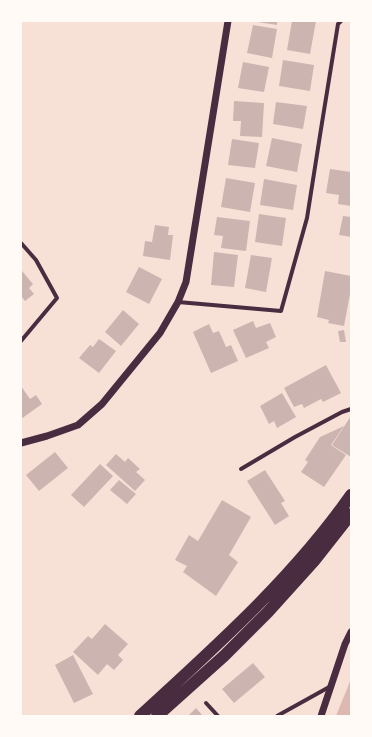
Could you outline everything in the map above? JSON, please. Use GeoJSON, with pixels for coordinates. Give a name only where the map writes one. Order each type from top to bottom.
{"type":"FeatureCollection","features":[{"type":"Feature","properties":{"kind":"highway"},"geometry":{"type":"LineString","coordinates":[[140,716],[216,647],[260,603],[305,554],[351,495]]}},
{"type":"Feature","properties":{"kind":"highway"},"geometry":{"type":"LineString","coordinates":[[157,716],[224,656],[268,612],[314,561],[351,514]]}},
{"type":"Feature","properties":{"kind":"street"},"geometry":{"type":"LineString","coordinates":[[21,443],[78,425],[102,404],[160,333],[178,302],[186,282],[228,21]]}},
{"type":"Feature","properties":{"kind":"street"},"geometry":{"type":"LineString","coordinates":[[178,302],[281,312],[307,218],[338,24],[341,21]]}},
{"type":"Feature","properties":{"kind":"street"},"geometry":{"type":"LineString","coordinates":[[21,243],[36,260],[58,298],[21,341]]}},
{"type":"Feature","properties":{"kind":"street"},"geometry":{"type":"LineString","coordinates":[[241,469],[295,437],[342,412],[351,409]]}},
{"type":"Feature","properties":{"kind":"street"},"geometry":{"type":"LineString","coordinates":[[321,716],[345,644],[351,632]]}},
{"type":"Feature","properties":{"kind":"street"},"geometry":{"type":"LineString","coordinates":[[277,716],[331,686]]}},
{"type":"Feature","properties":{"kind":"street"},"geometry":{"type":"LineString","coordinates":[[206,703],[218,716]]}},
{"type":"Feature","properties":{"kind":"shaded area"},"geometry":{"type":"Polygon","coordinates":[[[351,679],[351,716],[336,716],[351,679]]]}},
{"type":"Feature","properties":{"kind":"building"},"geometry":{"type":"Polygon","coordinates":[[[277,21],[277,25],[258,22],[277,21]]]}},
{"type":"Feature","properties":{"kind":"building"},"geometry":{"type":"Polygon","coordinates":[[[292,21],[316,21],[310,54],[287,50],[292,21]]]}},
{"type":"Feature","properties":{"kind":"building"},"geometry":{"type":"Polygon","coordinates":[[[253,25],[277,29],[272,58],[247,53],[253,25]]]}},
{"type":"Feature","properties":{"kind":"building"},"geometry":{"type":"Polygon","coordinates":[[[283,60],[314,65],[310,91],[279,86],[283,60]]]}},
{"type":"Feature","properties":{"kind":"building"},"geometry":{"type":"Polygon","coordinates":[[[243,62],[269,67],[264,92],[238,88],[243,62]]]}},
{"type":"Feature","properties":{"kind":"building"},"geometry":{"type":"Polygon","coordinates":[[[234,101],[264,103],[262,137],[240,136],[241,121],[233,121],[234,101]]]}},
{"type":"Feature","properties":{"kind":"building"},"geometry":{"type":"Polygon","coordinates":[[[276,102],[307,106],[303,129],[273,124],[276,102]]]}},
{"type":"Feature","properties":{"kind":"building"},"geometry":{"type":"Polygon","coordinates":[[[272,138],[302,144],[297,172],[266,166],[272,138]]]}},
{"type":"Feature","properties":{"kind":"building"},"geometry":{"type":"Polygon","coordinates":[[[232,139],[259,143],[255,168],[228,165],[232,139]]]}},
{"type":"Feature","properties":{"kind":"building"},"geometry":{"type":"Polygon","coordinates":[[[330,169],[351,172],[351,206],[338,204],[339,195],[326,193],[330,169]]]}},
{"type":"Feature","properties":{"kind":"building"},"geometry":{"type":"Polygon","coordinates":[[[226,178],[255,183],[250,212],[221,207],[226,178]]]}},
{"type":"Feature","properties":{"kind":"building"},"geometry":{"type":"Polygon","coordinates":[[[264,179],[297,185],[293,210],[260,205],[264,179]]]}},
{"type":"Feature","properties":{"kind":"building"},"geometry":{"type":"Polygon","coordinates":[[[259,214],[286,218],[282,246],[255,242],[259,214]]]}},
{"type":"Feature","properties":{"kind":"building"},"geometry":{"type":"Polygon","coordinates":[[[343,216],[351,217],[351,237],[339,235],[343,216]]]}},
{"type":"Feature","properties":{"kind":"building"},"geometry":{"type":"Polygon","coordinates":[[[217,217],[250,221],[246,251],[221,248],[223,236],[214,235],[217,217]]]}},
{"type":"Feature","properties":{"kind":"building"},"geometry":{"type":"Polygon","coordinates":[[[155,225],[169,227],[168,235],[173,235],[170,260],[143,256],[145,241],[152,242],[155,225]]]}},
{"type":"Feature","properties":{"kind":"building"},"geometry":{"type":"Polygon","coordinates":[[[214,252],[238,255],[234,287],[211,285],[214,252]]]}},
{"type":"Feature","properties":{"kind":"building"},"geometry":{"type":"Polygon","coordinates":[[[251,255],[272,258],[266,292],[245,288],[251,255]]]}},
{"type":"Feature","properties":{"kind":"building"},"geometry":{"type":"Polygon","coordinates":[[[139,267],[162,279],[149,304],[126,292],[139,267]]]}},
{"type":"Feature","properties":{"kind":"building"},"geometry":{"type":"Polygon","coordinates":[[[22,271],[33,284],[29,288],[34,294],[25,301],[21,296],[22,271]]]}},
{"type":"Feature","properties":{"kind":"building"},"geometry":{"type":"Polygon","coordinates":[[[325,271],[351,276],[351,294],[344,326],[328,323],[329,320],[317,317],[325,271]]]}},
{"type":"Feature","properties":{"kind":"building"},"geometry":{"type":"Polygon","coordinates":[[[123,310],[139,324],[121,346],[105,332],[123,310]]]}},
{"type":"Feature","properties":{"kind":"building"},"geometry":{"type":"Polygon","coordinates":[[[253,321],[256,328],[270,323],[276,337],[266,342],[269,348],[246,358],[233,330],[253,321]]]}},
{"type":"Feature","properties":{"kind":"building"},"geometry":{"type":"Polygon","coordinates":[[[209,324],[213,333],[219,331],[226,347],[231,345],[238,361],[211,373],[193,332],[209,324]]]}},
{"type":"Feature","properties":{"kind":"building"},"geometry":{"type":"Polygon","coordinates":[[[344,330],[346,342],[340,342],[338,331],[344,330]]]}},
{"type":"Feature","properties":{"kind":"building"},"geometry":{"type":"Polygon","coordinates":[[[99,339],[116,351],[99,373],[79,358],[90,345],[93,347],[99,339]]]}},
{"type":"Feature","properties":{"kind":"building"},"geometry":{"type":"Polygon","coordinates":[[[326,365],[341,393],[323,402],[321,399],[304,408],[302,404],[294,407],[284,388],[326,365]]]}},
{"type":"Feature","properties":{"kind":"building"},"geometry":{"type":"Polygon","coordinates":[[[21,386],[30,399],[36,395],[42,404],[21,419],[21,386]]]}},
{"type":"Feature","properties":{"kind":"building"},"geometry":{"type":"Polygon","coordinates":[[[282,393],[296,417],[277,428],[274,421],[269,424],[260,406],[282,393]]]}},
{"type":"Feature","properties":{"kind":"building"},"geometry":{"type":"Polygon","coordinates":[[[351,416],[351,457],[332,445],[351,416]]]}},
{"type":"Feature","properties":{"kind":"building"},"geometry":{"type":"Polygon","coordinates":[[[344,426],[331,445],[346,455],[324,487],[301,472],[308,462],[305,460],[320,437],[344,426]]]}},
{"type":"Feature","properties":{"kind":"building"},"geometry":{"type":"Polygon","coordinates":[[[55,452],[68,468],[39,491],[26,475],[55,452]]]}},
{"type":"Feature","properties":{"kind":"building"},"geometry":{"type":"Polygon","coordinates":[[[116,454],[125,462],[128,458],[140,469],[136,472],[145,480],[135,491],[106,465],[116,454]]]}},
{"type":"Feature","properties":{"kind":"building"},"geometry":{"type":"Polygon","coordinates":[[[100,464],[113,476],[84,507],[71,495],[100,464]]]}},
{"type":"Feature","properties":{"kind":"building"},"geometry":{"type":"Polygon","coordinates":[[[265,470],[285,501],[281,503],[289,516],[275,525],[247,481],[265,470]]]}},
{"type":"Feature","properties":{"kind":"building"},"geometry":{"type":"Polygon","coordinates":[[[119,480],[136,494],[127,504],[110,490],[119,480]]]}},
{"type":"Feature","properties":{"kind":"building"},"geometry":{"type":"Polygon","coordinates":[[[222,500],[251,517],[229,555],[238,562],[216,596],[183,572],[187,566],[175,560],[189,535],[198,541],[222,500]]]}},
{"type":"Feature","properties":{"kind":"building"},"geometry":{"type":"Polygon","coordinates":[[[105,624],[128,644],[118,655],[123,660],[114,670],[107,664],[98,675],[73,652],[88,636],[92,639],[105,624]]]}},
{"type":"Feature","properties":{"kind":"building"},"geometry":{"type":"Polygon","coordinates":[[[73,655],[93,694],[74,703],[55,665],[73,655]]]}},
{"type":"Feature","properties":{"kind":"building"},"geometry":{"type":"Polygon","coordinates":[[[253,663],[265,677],[234,703],[222,689],[253,663]]]}},
{"type":"Feature","properties":{"kind":"building"},"geometry":{"type":"Polygon","coordinates":[[[196,708],[203,716],[188,716],[196,708]]]}}]}
